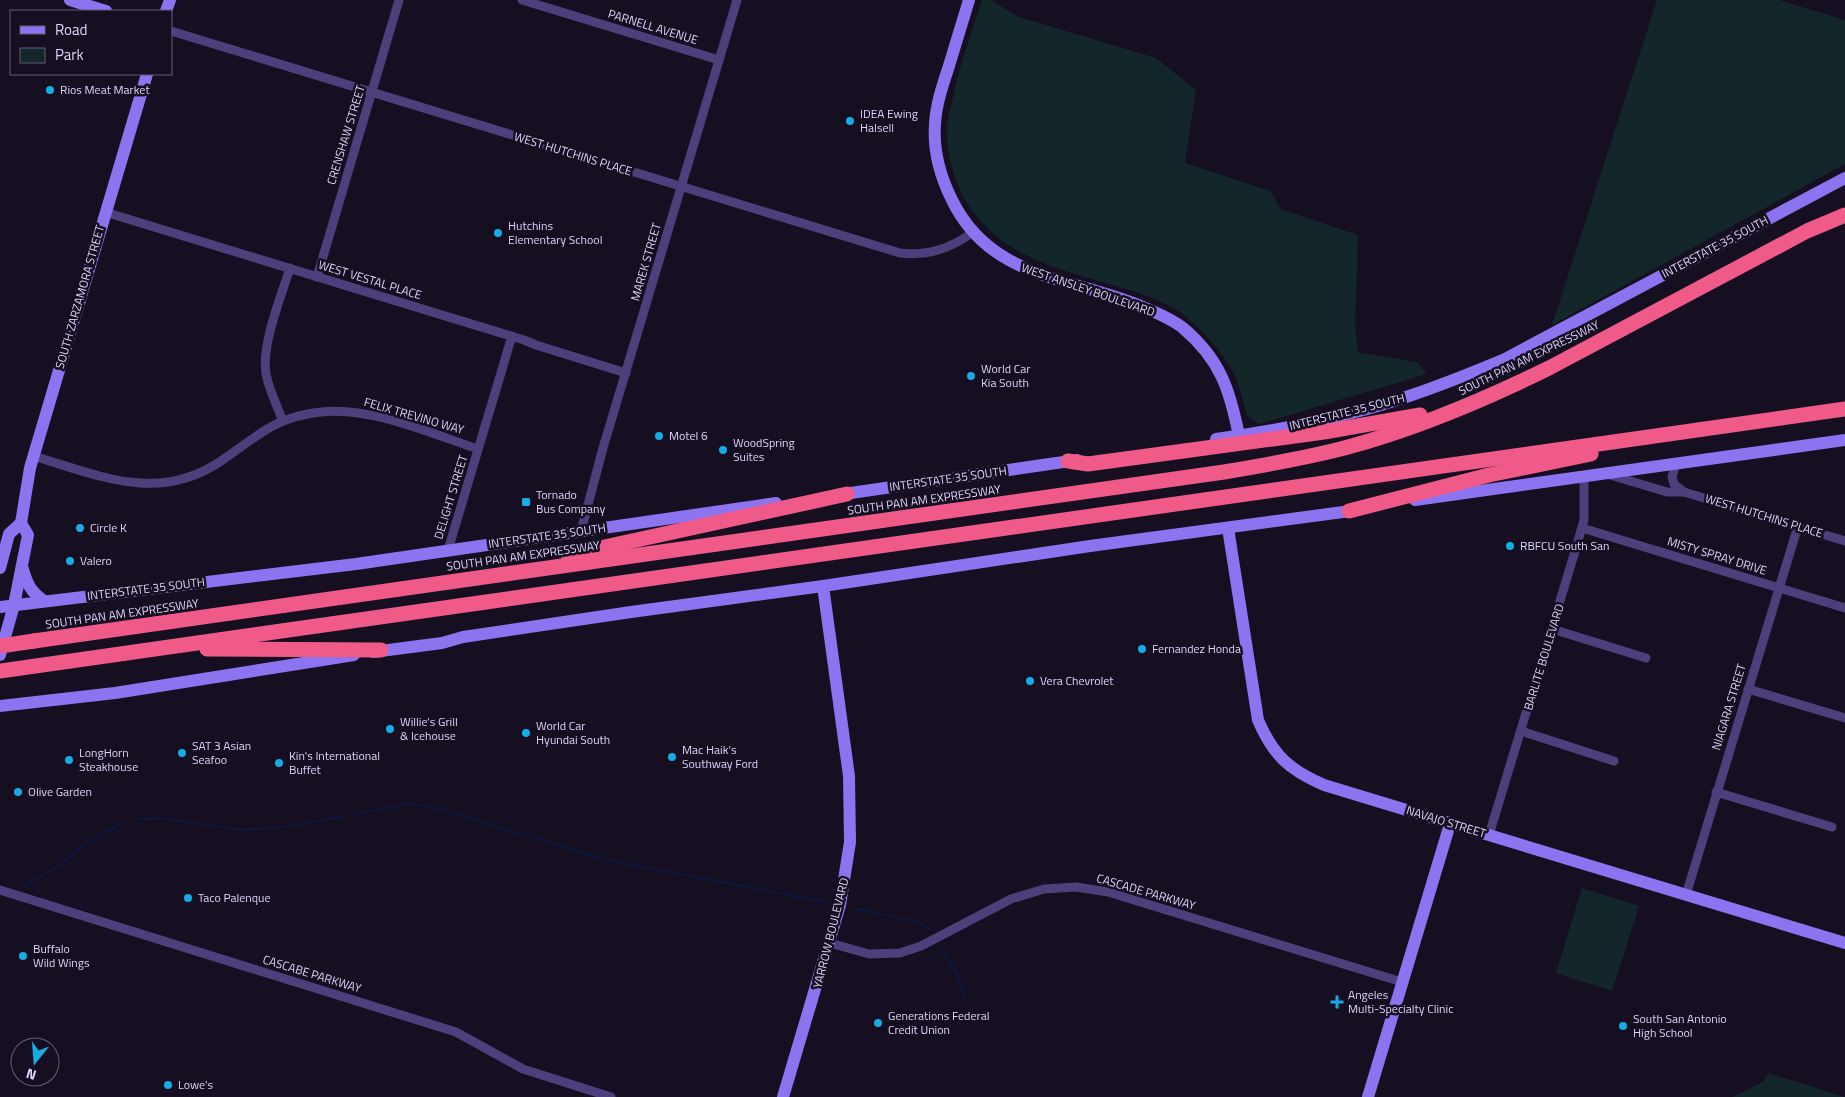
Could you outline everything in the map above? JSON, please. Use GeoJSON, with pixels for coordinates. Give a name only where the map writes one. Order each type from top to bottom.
{"type":"FeatureCollection","features":[{"type":"Feature","properties":{"kind":"highway","name":"SOUTH PAN AM EXPRESSWAY"},"geometry":{"type":"LineString","coordinates":[[0,646],[1280,463],[1340,449],[1383,437],[1444,415],[1550,368],[1807,231],[1845,215]]}},
{"type":"Feature","properties":{"kind":"highway"},"geometry":{"type":"LineString","coordinates":[[1068,461],[1088,464],[1324,432],[1410,418],[1493,394]]}},
{"type":"Feature","properties":{"kind":"highway"},"geometry":{"type":"LineString","coordinates":[[0,671],[1845,408]]}},
{"type":"Feature","properties":{"kind":"highway"},"geometry":{"type":"LineString","coordinates":[[1349,511],[1489,475],[1619,449],[1675,433]]}},
{"type":"Feature","properties":{"kind":"highway"},"geometry":{"type":"LineString","coordinates":[[388,591],[471,570],[582,553],[847,494]]}},
{"type":"Feature","properties":{"kind":"highway"},"geometry":{"type":"LineString","coordinates":[[163,648],[382,650]]}},
{"type":"Feature","properties":{"kind":"main road"},"geometry":{"type":"LineString","coordinates":[[70,0],[103,10]]}},
{"type":"Feature","properties":{"kind":"main road","name":"WEST ANSLEY BOULEVARD"},"geometry":{"type":"LineString","coordinates":[[968,0],[938,102],[935,123],[935,146],[938,167],[956,209],[973,232],[992,250],[1015,265],[1130,301],[1182,327],[1210,357],[1223,378],[1231,398],[1239,436]]}},
{"type":"Feature","properties":{"kind":"main road","name":"SOUTH ZARZAMORA STREET"},"geometry":{"type":"LineString","coordinates":[[0,568],[9,534],[21,523],[33,456],[147,75]]}},
{"type":"Feature","properties":{"kind":"main road","name":"INTERSTATE 35 SOUTH"},"geometry":{"type":"LineString","coordinates":[[0,607],[356,564],[847,494],[1239,436],[1332,417],[1392,401],[1450,382],[1498,362],[1566,328],[1845,178]]}},
{"type":"Feature","properties":{"kind":"main road"},"geometry":{"type":"LineString","coordinates":[[0,706],[115,693],[631,612],[1845,440]]}},
{"type":"Feature","properties":{"kind":"main road","name":"SOUTH ZARZAMORA STREET"},"geometry":{"type":"LineString","coordinates":[[0,655],[14,605],[28,535],[21,523]]}},
{"type":"Feature","properties":{"kind":"main road","name":"NAVAJO STREET"},"geometry":{"type":"LineString","coordinates":[[1228,528],[1256,709],[1264,733],[1281,759],[1295,771],[1324,785],[1845,943]]}},
{"type":"Feature","properties":{"kind":"main road"},"geometry":{"type":"LineString","coordinates":[[22,566],[26,584],[34,594],[44,601]]}},
{"type":"Feature","properties":{"kind":"main road","name":"YARROW BOULEVARD"},"geometry":{"type":"LineString","coordinates":[[783,1097],[840,905],[846,878],[850,842],[849,776],[823,586]]}},
{"type":"Feature","properties":{"kind":"main road"},"geometry":{"type":"LineString","coordinates":[[1368,1097],[1450,824]]}},
{"type":"Feature","properties":{"kind":"street","name":"CRENSHAW STREET"},"geometry":{"type":"LineString","coordinates":[[317,276],[399,0]]}},
{"type":"Feature","properties":{"kind":"street","name":"PARNELL AVENUE"},"geometry":{"type":"LineString","coordinates":[[522,0],[719,60]]}},
{"type":"Feature","properties":{"kind":"street","name":"MAREK STREET"},"geometry":{"type":"LineString","coordinates":[[580,531],[737,0]]}},
{"type":"Feature","properties":{"kind":"street","name":"WEST HUTCHINS PLACE"},"geometry":{"type":"LineString","coordinates":[[172,31],[900,253],[916,255],[948,248],[973,232]]}},
{"type":"Feature","properties":{"kind":"street","name":"WEST VESTAL PLACE"},"geometry":{"type":"LineString","coordinates":[[106,212],[512,336],[626,373]]}},
{"type":"Feature","properties":{"kind":"street"},"geometry":{"type":"LineString","coordinates":[[283,421],[266,375],[265,360],[267,344],[290,268]]}},
{"type":"Feature","properties":{"kind":"street","name":"DELIGHT STREET"},"geometry":{"type":"LineString","coordinates":[[448,550],[512,336]]}},
{"type":"Feature","properties":{"kind":"street","name":"FELIX TREVINO WAY"},"geometry":{"type":"LineString","coordinates":[[33,456],[123,482],[142,484],[172,482],[210,468],[264,430],[283,421],[302,415],[338,411],[362,413],[387,419],[478,448]]}},
{"type":"Feature","properties":{"kind":"street"},"geometry":{"type":"LineString","coordinates":[[1676,464],[1672,477],[1674,484],[1684,492]]}},
{"type":"Feature","properties":{"kind":"street","name":"WEST HUTCHINS PLACE"},"geometry":{"type":"LineString","coordinates":[[1607,474],[1667,492],[1684,492],[1845,541]]}},
{"type":"Feature","properties":{"kind":"street","name":"BARLITE BOULEVARD"},"geometry":{"type":"LineString","coordinates":[[1489,835],[1582,528],[1585,510],[1584,476]]}},
{"type":"Feature","properties":{"kind":"street","name":"NIAGARA STREET"},"geometry":{"type":"LineString","coordinates":[[1686,895],[1798,526]]}},
{"type":"Feature","properties":{"kind":"street","name":"MISTY SPRAY DRIVE"},"geometry":{"type":"LineString","coordinates":[[1582,528],[1845,608]]}},
{"type":"Feature","properties":{"kind":"street"},"geometry":{"type":"LineString","coordinates":[[1552,629],[1646,658]]}},
{"type":"Feature","properties":{"kind":"street"},"geometry":{"type":"LineString","coordinates":[[1748,689],[1845,718]]}},
{"type":"Feature","properties":{"kind":"street"},"geometry":{"type":"LineString","coordinates":[[1521,731],[1614,761]]}},
{"type":"Feature","properties":{"kind":"street"},"geometry":{"type":"LineString","coordinates":[[1716,792],[1832,827]]}},
{"type":"Feature","properties":{"kind":"street","name":"CASCADE PARKWAY"},"geometry":{"type":"LineString","coordinates":[[830,943],[868,954],[900,954],[921,946],[1011,899],[1044,889],[1076,887],[1108,892],[1402,982]]}},
{"type":"Feature","properties":{"kind":"street","name":"CASCABE PARKWAY"},"geometry":{"type":"LineString","coordinates":[[0,890],[456,1032],[523,1068],[611,1097]]}},
{"type":"Feature","properties":{"kind":"green space"},"geometry":{"type":"Polygon","coordinates":[[[982,0],[992,0],[1016,16],[1156,58],[1196,90],[1185,163],[1270,191],[1281,209],[1358,235],[1355,326],[1358,352],[1417,362],[1427,374],[1259,424],[1247,416],[1238,383],[1222,354],[1206,335],[1181,313],[1145,295],[1056,268],[1036,260],[998,238],[982,222],[962,194],[951,165],[947,134],[947,124],[958,76],[982,0]]]}},
{"type":"Feature","properties":{"kind":"green space"},"geometry":{"type":"Polygon","coordinates":[[[1657,0],[1779,0],[1845,20],[1845,164],[1552,325],[1657,0]]]}},
{"type":"Feature","properties":{"kind":"green space"},"geometry":{"type":"Polygon","coordinates":[[[1582,888],[1639,906],[1612,991],[1556,973],[1582,888]]]}},
{"type":"Feature","properties":{"kind":"green space"},"geometry":{"type":"Polygon","coordinates":[[[1768,1073],[1845,1097],[1733,1097],[1763,1082],[1768,1073]]]}},
{"type":"Feature","properties":{"kind":"waterway"},"geometry":{"type":"LineString","coordinates":[[355,814],[408,804],[429,806],[607,860],[826,902]]}},
{"type":"Feature","properties":{"kind":"waterway"},"geometry":{"type":"LineString","coordinates":[[138,819],[159,818],[243,830],[284,827],[340,817]]}},
{"type":"Feature","properties":{"kind":"waterway"},"geometry":{"type":"LineString","coordinates":[[23,887],[60,865],[85,844],[121,824]]}},
{"type":"Feature","properties":{"kind":"waterway"},"geometry":{"type":"LineString","coordinates":[[857,909],[918,922],[930,929]]}},
{"type":"Feature","properties":{"kind":"waterway"},"geometry":{"type":"LineString","coordinates":[[940,947],[957,974],[965,996]]}},
{"type":"Feature","properties":{"kind":"place","name":"Rios Meat Market"},"geometry":{"type":"Point","coordinates":[50,90]}},
{"type":"Feature","properties":{"kind":"place","name":"IDEA Ewing Halsell"},"geometry":{"type":"Point","coordinates":[850,121]}},
{"type":"Feature","properties":{"kind":"place","name":"Hutchins Elementary School"},"geometry":{"type":"Point","coordinates":[498,233]}},
{"type":"Feature","properties":{"kind":"place","name":"World Car Kia South"},"geometry":{"type":"Point","coordinates":[971,376]}},
{"type":"Feature","properties":{"kind":"place","name":"Motel 6"},"geometry":{"type":"Point","coordinates":[659,436]}},
{"type":"Feature","properties":{"kind":"place","name":"WoodSpring Suites"},"geometry":{"type":"Point","coordinates":[723,450]}},
{"type":"Feature","properties":{"kind":"place","name":"Tornado Bus Company"},"geometry":{"type":"Point","coordinates":[526,502]}},
{"type":"Feature","properties":{"kind":"place","name":"Circle K"},"geometry":{"type":"Point","coordinates":[80,528]}},
{"type":"Feature","properties":{"kind":"place","name":"RBFCU South San"},"geometry":{"type":"Point","coordinates":[1510,546]}},
{"type":"Feature","properties":{"kind":"place","name":"Valero"},"geometry":{"type":"Point","coordinates":[70,561]}},
{"type":"Feature","properties":{"kind":"place","name":"Fernandez Honda"},"geometry":{"type":"Point","coordinates":[1142,649]}},
{"type":"Feature","properties":{"kind":"place","name":"Vera Chevrolet"},"geometry":{"type":"Point","coordinates":[1030,681]}},
{"type":"Feature","properties":{"kind":"place","name":"Willie's Grill & Icehouse"},"geometry":{"type":"Point","coordinates":[390,729]}},
{"type":"Feature","properties":{"kind":"place","name":"World Car Hyundai South"},"geometry":{"type":"Point","coordinates":[526,733]}},
{"type":"Feature","properties":{"kind":"place","name":"SAT 3 Asian Seafoo"},"geometry":{"type":"Point","coordinates":[182,753]}},
{"type":"Feature","properties":{"kind":"place","name":"Mac Haik's Southway Ford"},"geometry":{"type":"Point","coordinates":[672,757]}},
{"type":"Feature","properties":{"kind":"place","name":"LongHorn Steakhouse"},"geometry":{"type":"Point","coordinates":[69,760]}},
{"type":"Feature","properties":{"kind":"place","name":"Kin's International Buffet"},"geometry":{"type":"Point","coordinates":[279,763]}},
{"type":"Feature","properties":{"kind":"place","name":"Olive Garden"},"geometry":{"type":"Point","coordinates":[18,792]}},
{"type":"Feature","properties":{"kind":"place","name":"Taco Palenque"},"geometry":{"type":"Point","coordinates":[188,898]}},
{"type":"Feature","properties":{"kind":"place","name":"Buffalo Wild Wings"},"geometry":{"type":"Point","coordinates":[23,956]}},
{"type":"Feature","properties":{"kind":"place","name":"Angeles Multi-Specialty Clinic"},"geometry":{"type":"Point","coordinates":[1337,1002]}},
{"type":"Feature","properties":{"kind":"place","name":"Generations Federal Credit Union"},"geometry":{"type":"Point","coordinates":[878,1023]}},
{"type":"Feature","properties":{"kind":"place","name":"South San Antonio High School"},"geometry":{"type":"Point","coordinates":[1623,1026]}},
{"type":"Feature","properties":{"kind":"place","name":"Lowe's"},"geometry":{"type":"Point","coordinates":[168,1085]}}]}
